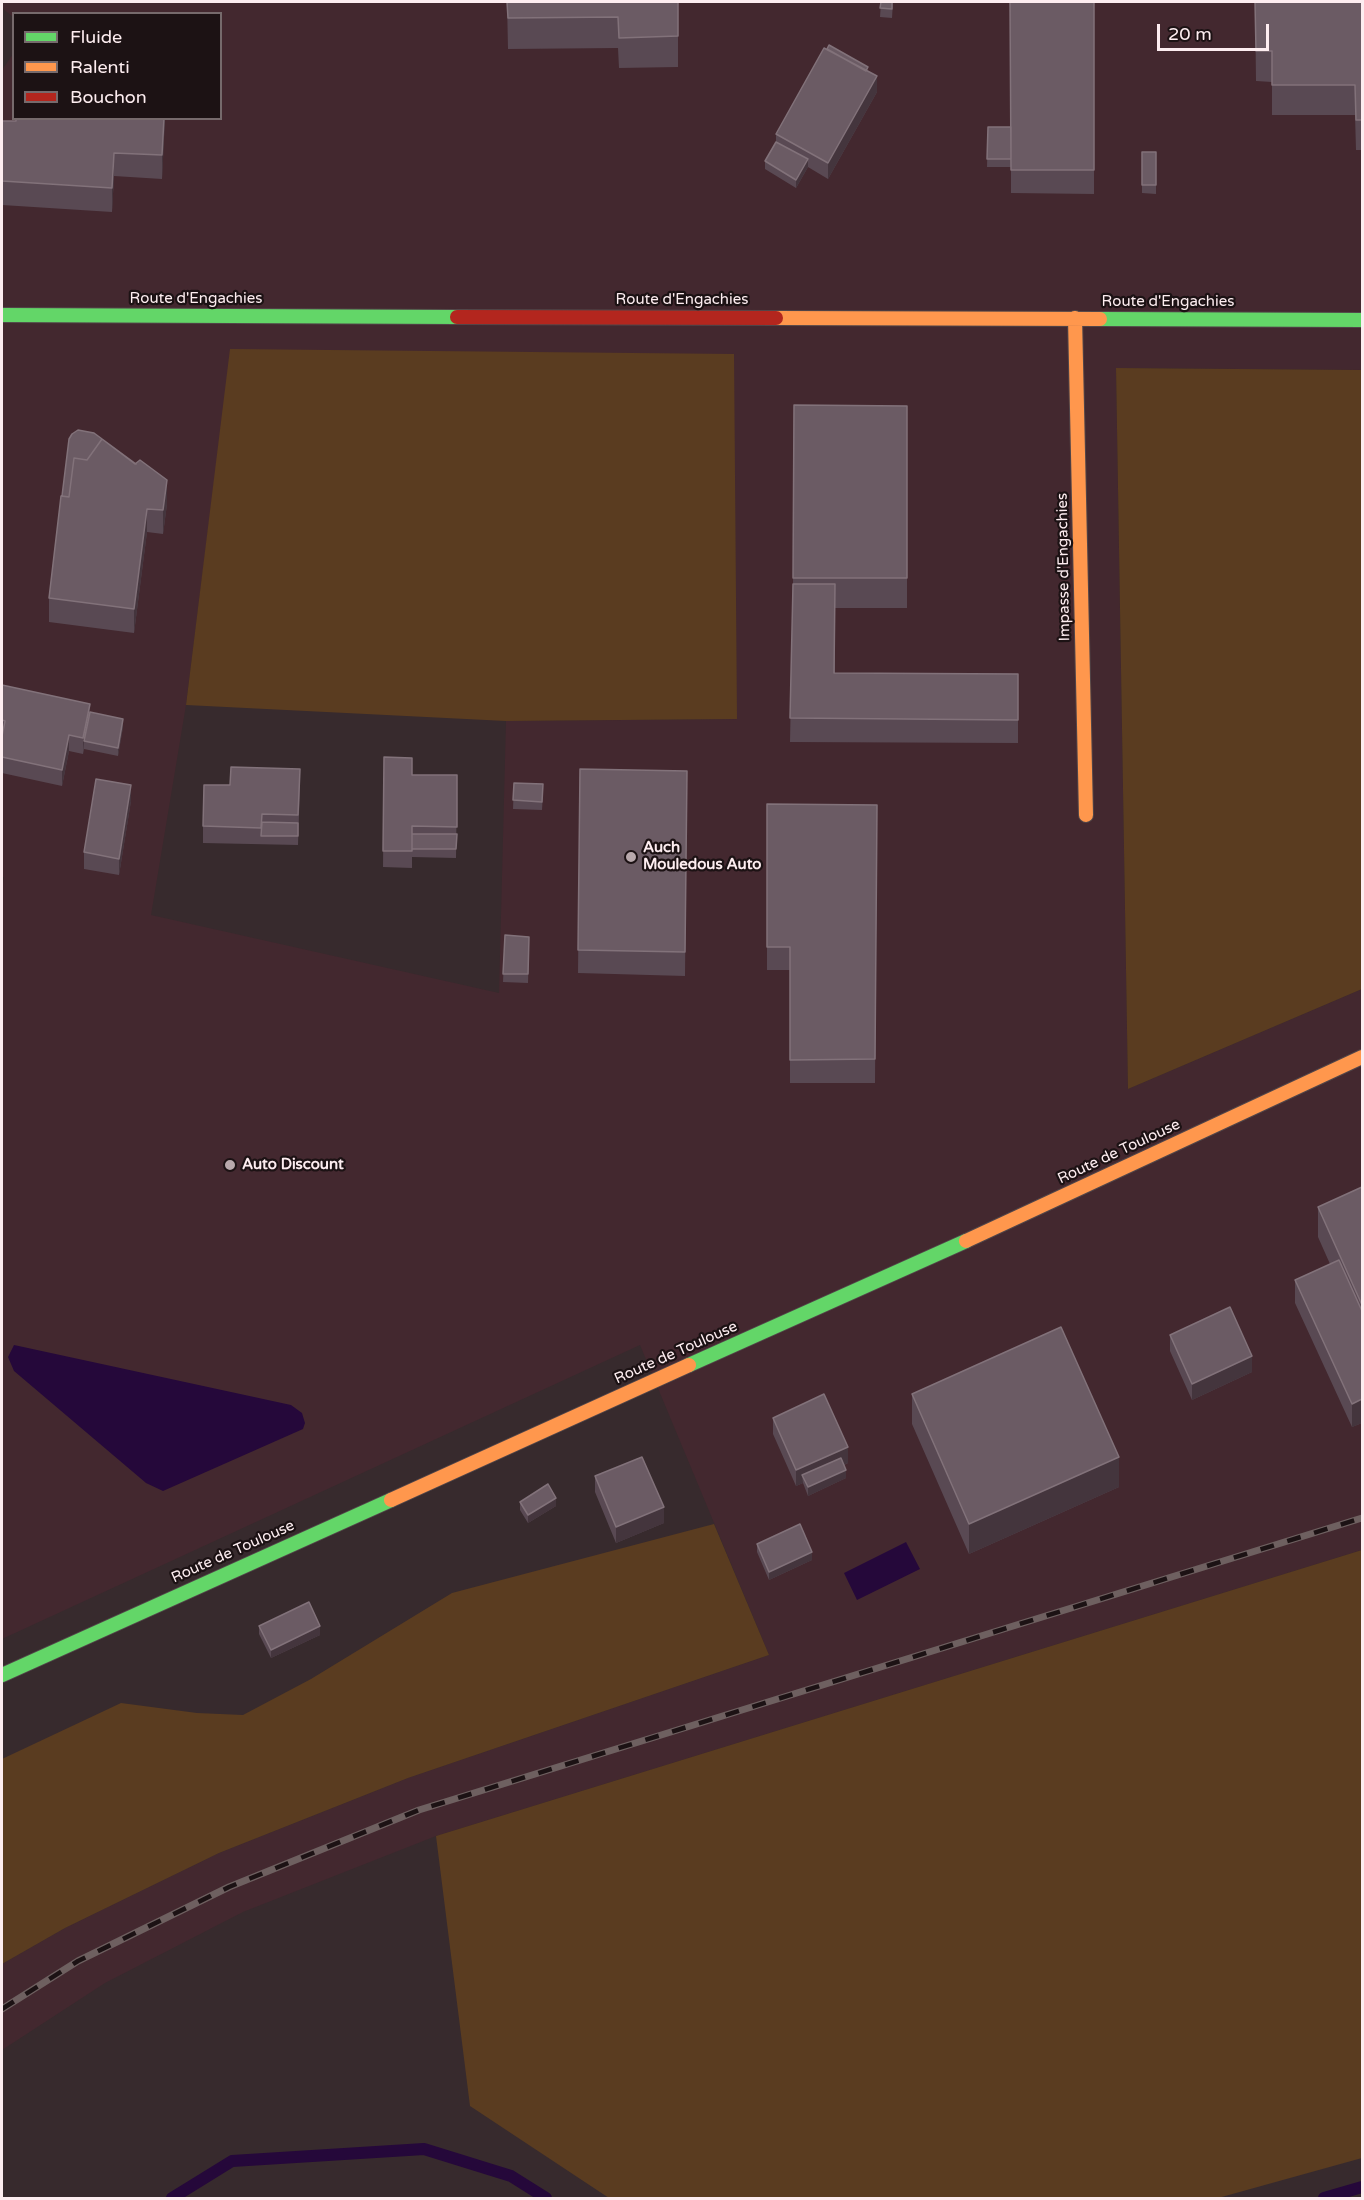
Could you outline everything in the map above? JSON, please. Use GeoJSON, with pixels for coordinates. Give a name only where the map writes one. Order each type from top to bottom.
{"type":"FeatureCollection","features":[{"type":"Feature","properties":{"kind":"street","name":"Route d'Engachies"},"geometry":{"type":"LineString","coordinates":[[2,315],[1362,320]]}},
{"type":"Feature","properties":{"kind":"street","name":"Impasse d'Engachies"},"geometry":{"type":"LineString","coordinates":[[1075,318],[1086,815]]}},
{"type":"Feature","properties":{"kind":"street","name":"Route de Toulouse"},"geometry":{"type":"LineString","coordinates":[[2,1675],[1047,1204],[1362,1057]]}},
{"type":"Feature","properties":{"kind":"shaded area"},"geometry":{"type":"Polygon","coordinates":[[[2,2],[1362,2],[1362,370],[1116,368],[1128,1089],[1362,989],[1362,1550],[436,1836],[243,1912],[105,1983],[2,2050],[2,1964],[65,1928],[219,1853],[408,1778],[769,1655],[640,1345],[2,1639],[2,888],[4,877],[2,877],[2,70],[12,55],[12,120],[222,120],[222,12],[12,12],[12,16],[2,8],[2,2]],[[231,349],[186,705],[151,915],[499,993],[506,721],[737,719],[231,349]]]}},
{"type":"Feature","properties":{"kind":"shaded area"},"geometry":{"type":"Polygon","coordinates":[[[230,349],[734,354],[737,719],[506,721],[186,705],[230,349]]]}},
{"type":"Feature","properties":{"kind":"shaded area"},"geometry":{"type":"Polygon","coordinates":[[[1116,368],[1362,370],[1362,989],[1128,1089],[1116,368]]]}},
{"type":"Feature","properties":{"kind":"shaded area"},"geometry":{"type":"Polygon","coordinates":[[[14,1345],[291,1405],[302,1413],[305,1423],[303,1429],[163,1491],[146,1483],[14,1371],[8,1357],[14,1345]]]}},
{"type":"Feature","properties":{"kind":"shaded area"},"geometry":{"type":"Polygon","coordinates":[[[714,1524],[769,1655],[408,1778],[219,1853],[65,1928],[2,1964],[2,1759],[121,1703],[197,1713],[243,1715],[311,1679],[452,1593],[714,1524]]]}},
{"type":"Feature","properties":{"kind":"shaded area"},"geometry":{"type":"Polygon","coordinates":[[[906,1542],[920,1569],[857,1600],[844,1573],[906,1542]]]}},
{"type":"Feature","properties":{"kind":"shaded area"},"geometry":{"type":"Polygon","coordinates":[[[1362,1550],[1362,2158],[1218,2198],[609,2198],[470,2106],[436,1836],[1362,1550]]]}},
{"type":"Feature","properties":{"kind":"building"},"geometry":{"type":"Polygon","coordinates":[[[507,2],[678,2],[678,36],[619,38],[618,17],[508,18],[507,2]]]}},
{"type":"Feature","properties":{"kind":"building"},"geometry":{"type":"Polygon","coordinates":[[[881,2],[892,2],[892,9],[880,8],[881,2]]]}},
{"type":"Feature","properties":{"kind":"building"},"geometry":{"type":"Polygon","coordinates":[[[1010,2],[1094,2],[1094,170],[1011,170],[1010,2]]]}},
{"type":"Feature","properties":{"kind":"building"},"geometry":{"type":"Polygon","coordinates":[[[1255,2],[1362,2],[1362,120],[1356,120],[1355,85],[1272,85],[1272,51],[1256,51],[1255,2]]]}},
{"type":"Feature","properties":{"kind":"building"},"geometry":{"type":"Polygon","coordinates":[[[829,45],[868,67],[866,71],[827,49],[829,45]]]}},
{"type":"Feature","properties":{"kind":"building"},"geometry":{"type":"Polygon","coordinates":[[[824,48],[877,76],[828,163],[776,134],[824,48]]]}},
{"type":"Feature","properties":{"kind":"building"},"geometry":{"type":"Polygon","coordinates":[[[164,120],[162,155],[114,153],[112,188],[2,181],[2,121],[164,120]]]}},
{"type":"Feature","properties":{"kind":"building"},"geometry":{"type":"Polygon","coordinates":[[[988,127],[1011,127],[1011,159],[987,159],[988,127]]]}},
{"type":"Feature","properties":{"kind":"building"},"geometry":{"type":"Polygon","coordinates":[[[776,142],[808,159],[796,180],[765,161],[776,142]]]}},
{"type":"Feature","properties":{"kind":"building"},"geometry":{"type":"Polygon","coordinates":[[[1142,152],[1156,152],[1156,185],[1142,185],[1142,152]]]}},
{"type":"Feature","properties":{"kind":"building"},"geometry":{"type":"Polygon","coordinates":[[[794,405],[907,406],[907,578],[793,578],[794,405]]]}},
{"type":"Feature","properties":{"kind":"building"},"geometry":{"type":"Polygon","coordinates":[[[78,430],[94,433],[136,464],[102,439],[87,460],[74,458],[69,497],[62,496],[69,439],[78,430]]]}},
{"type":"Feature","properties":{"kind":"building"},"geometry":{"type":"Polygon","coordinates":[[[102,439],[135,464],[140,460],[167,480],[163,510],[147,509],[134,609],[49,598],[61,496],[69,497],[74,458],[87,460],[102,439]]]}},
{"type":"Feature","properties":{"kind":"building"},"geometry":{"type":"Polygon","coordinates":[[[793,584],[835,584],[834,673],[1018,674],[1018,720],[790,718],[793,584]]]}},
{"type":"Feature","properties":{"kind":"building"},"geometry":{"type":"Polygon","coordinates":[[[2,685],[90,704],[83,738],[69,735],[62,770],[2,757],[5,721],[2,720],[2,685]]]}},
{"type":"Feature","properties":{"kind":"building"},"geometry":{"type":"Polygon","coordinates":[[[90,712],[123,719],[118,748],[84,741],[90,712]]]}},
{"type":"Feature","properties":{"kind":"building"},"geometry":{"type":"Polygon","coordinates":[[[384,757],[412,758],[412,775],[457,775],[457,827],[412,826],[412,851],[383,851],[384,757]]]}},
{"type":"Feature","properties":{"kind":"building"},"geometry":{"type":"Polygon","coordinates":[[[231,767],[300,769],[298,815],[262,814],[261,828],[203,826],[204,785],[230,785],[231,767]]]}},
{"type":"Feature","properties":{"kind":"building"},"geometry":{"type":"Polygon","coordinates":[[[580,769],[687,771],[685,952],[578,950],[580,769]]]}},
{"type":"Feature","properties":{"kind":"building"},"geometry":{"type":"Polygon","coordinates":[[[96,779],[131,785],[119,859],[84,852],[96,779]]]}},
{"type":"Feature","properties":{"kind":"building"},"geometry":{"type":"Polygon","coordinates":[[[514,783],[543,784],[542,802],[513,800],[514,783]]]}},
{"type":"Feature","properties":{"kind":"building"},"geometry":{"type":"Polygon","coordinates":[[[767,804],[877,805],[875,1059],[790,1060],[790,947],[767,947],[767,804]]]}},
{"type":"Feature","properties":{"kind":"building"},"geometry":{"type":"Polygon","coordinates":[[[262,822],[298,823],[298,836],[261,836],[262,822]]]}},
{"type":"Feature","properties":{"kind":"building"},"geometry":{"type":"Polygon","coordinates":[[[412,834],[457,834],[456,849],[412,849],[412,834]]]}},
{"type":"Feature","properties":{"kind":"building"},"geometry":{"type":"Polygon","coordinates":[[[505,935],[529,937],[528,974],[503,974],[505,935]]]}},
{"type":"Feature","properties":{"kind":"building"},"geometry":{"type":"Polygon","coordinates":[[[1362,1187],[1362,1305],[1318,1207],[1362,1187]]]}},
{"type":"Feature","properties":{"kind":"building"},"geometry":{"type":"Polygon","coordinates":[[[1339,1260],[1362,1311],[1362,1399],[1352,1404],[1295,1280],[1339,1260]]]}},
{"type":"Feature","properties":{"kind":"building"},"geometry":{"type":"Polygon","coordinates":[[[1230,1307],[1252,1356],[1192,1384],[1170,1335],[1230,1307]]]}},
{"type":"Feature","properties":{"kind":"building"},"geometry":{"type":"Polygon","coordinates":[[[1061,1327],[1119,1457],[969,1524],[912,1394],[1061,1327]]]}},
{"type":"Feature","properties":{"kind":"building"},"geometry":{"type":"Polygon","coordinates":[[[824,1394],[848,1447],[796,1470],[773,1418],[824,1394]]]}},
{"type":"Feature","properties":{"kind":"building"},"geometry":{"type":"Polygon","coordinates":[[[642,1457],[664,1507],[616,1527],[595,1476],[642,1457]]]}},
{"type":"Feature","properties":{"kind":"building"},"geometry":{"type":"Polygon","coordinates":[[[841,1458],[846,1470],[808,1487],[802,1475],[841,1458]]]}},
{"type":"Feature","properties":{"kind":"building"},"geometry":{"type":"Polygon","coordinates":[[[548,1484],[556,1498],[528,1515],[520,1502],[548,1484]]]}},
{"type":"Feature","properties":{"kind":"building"},"geometry":{"type":"Polygon","coordinates":[[[800,1524],[812,1552],[769,1572],[757,1544],[800,1524]]]}},
{"type":"Feature","properties":{"kind":"building"},"geometry":{"type":"Polygon","coordinates":[[[309,1602],[320,1626],[271,1650],[259,1626],[309,1602]]]}},
{"type":"Feature","properties":{"kind":"waterway"},"geometry":{"type":"LineString","coordinates":[[172,2198],[232,2161],[424,2149],[511,2176],[546,2198]]}},
{"type":"Feature","properties":{"kind":"waterway"},"geometry":{"type":"LineString","coordinates":[[1324,2198],[1362,2187]]}},
{"type":"Feature","properties":{"kind":"railway"},"geometry":{"type":"LineString","coordinates":[[2,2009],[78,1961],[229,1887],[419,1810],[1362,1518]]}},
{"type":"Feature","properties":{"kind":"traffic: fast"},"geometry":{"type":"LineString","coordinates":[[2,315],[457,317]]}},
{"type":"Feature","properties":{"kind":"traffic: fast"},"geometry":{"type":"LineString","coordinates":[[1100,319],[1362,320]]}},
{"type":"Feature","properties":{"kind":"traffic: fast"},"geometry":{"type":"LineString","coordinates":[[689,1365],[966,1241]]}},
{"type":"Feature","properties":{"kind":"traffic: fast"},"geometry":{"type":"LineString","coordinates":[[2,1675],[391,1500]]}},
{"type":"Feature","properties":{"kind":"traffic: slow"},"geometry":{"type":"LineString","coordinates":[[776,318],[1100,319]]}},
{"type":"Feature","properties":{"kind":"traffic: slow"},"geometry":{"type":"LineString","coordinates":[[1075,318],[1086,815]]}},
{"type":"Feature","properties":{"kind":"traffic: slow"},"geometry":{"type":"LineString","coordinates":[[966,1241],[1362,1057]]}},
{"type":"Feature","properties":{"kind":"traffic: slow"},"geometry":{"type":"LineString","coordinates":[[391,1500],[689,1365]]}},
{"type":"Feature","properties":{"kind":"traffic: jam"},"geometry":{"type":"LineString","coordinates":[[457,317],[776,318]]}},
{"type":"Feature","properties":{"kind":"place","name":"Auch Mouledous Auto"},"geometry":{"type":"Point","coordinates":[631,857]}},
{"type":"Feature","properties":{"kind":"place","name":"Auto Discount"},"geometry":{"type":"Point","coordinates":[230,1165]}}]}
